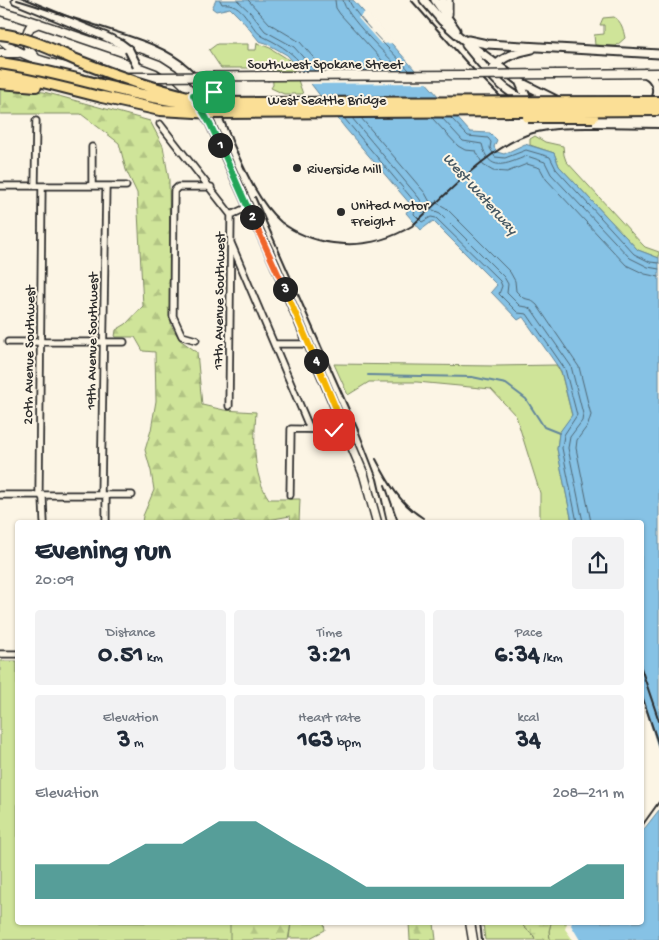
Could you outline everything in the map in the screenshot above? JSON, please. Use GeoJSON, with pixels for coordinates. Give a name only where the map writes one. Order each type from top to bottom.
{"type":"FeatureCollection","features":[{"type":"Feature","properties":{"kind":"highway"},"geometry":{"type":"LineString","coordinates":[[0,34],[29,41],[128,80],[167,92],[216,103]]}},
{"type":"Feature","properties":{"kind":"highway","name":"West Seattle Bridge"},"geometry":{"type":"LineString","coordinates":[[0,63],[30,68],[153,98],[174,101],[216,103],[659,102]]}},
{"type":"Feature","properties":{"kind":"highway","name":"West Seattle Bridge"},"geometry":{"type":"LineString","coordinates":[[0,73],[160,110],[188,113],[659,110]]}},
{"type":"Feature","properties":{"kind":"highway"},"geometry":{"type":"LineString","coordinates":[[0,83],[28,85],[102,97]]}},
{"type":"Feature","properties":{"kind":"highway"},"geometry":{"type":"LineString","coordinates":[[422,113],[451,117],[659,117]]}},
{"type":"Feature","properties":{"kind":"main road"},"geometry":{"type":"LineString","coordinates":[[0,12],[39,23],[159,65],[173,74],[193,95],[210,124],[309,344],[364,475],[376,520]]}},
{"type":"Feature","properties":{"kind":"main road"},"geometry":{"type":"LineString","coordinates":[[36,58],[26,46],[26,40],[30,27],[39,23]]}},
{"type":"Feature","properties":{"kind":"main road","name":"Southwest Spokane Street"},"geometry":{"type":"LineString","coordinates":[[0,38],[9,47],[22,54],[77,69],[139,78],[659,73]]}},
{"type":"Feature","properties":{"kind":"main road"},"geometry":{"type":"LineString","coordinates":[[0,54],[22,54]]}},
{"type":"Feature","properties":{"kind":"main road"},"geometry":{"type":"LineString","coordinates":[[470,925],[473,940]]}},
{"type":"Feature","properties":{"kind":"street"},"geometry":{"type":"LineString","coordinates":[[16,0],[110,38],[129,50],[134,57],[139,78]]}},
{"type":"Feature","properties":{"kind":"street"},"geometry":{"type":"LineString","coordinates":[[424,0],[442,21],[460,37],[520,82],[561,102],[577,105],[631,106],[646,109],[654,104],[658,89],[652,77],[645,73]]}},
{"type":"Feature","properties":{"kind":"street"},"geometry":{"type":"LineString","coordinates":[[435,0],[460,37],[491,76],[512,94],[528,101],[556,108],[659,110]]}},
{"type":"Feature","properties":{"kind":"street"},"geometry":{"type":"LineString","coordinates":[[443,0],[449,19]]}},
{"type":"Feature","properties":{"kind":"street"},"geometry":{"type":"LineString","coordinates":[[449,0],[449,19]]}},
{"type":"Feature","properties":{"kind":"street"},"geometry":{"type":"LineString","coordinates":[[460,37],[475,42],[542,48],[659,54]]}},
{"type":"Feature","properties":{"kind":"street"},"geometry":{"type":"LineString","coordinates":[[491,76],[493,66],[496,63],[526,50],[542,48]]}},
{"type":"Feature","properties":{"kind":"street"},"geometry":{"type":"LineString","coordinates":[[520,82],[528,101]]}},
{"type":"Feature","properties":{"kind":"street"},"geometry":{"type":"LineString","coordinates":[[193,95],[227,90]]}},
{"type":"Feature","properties":{"kind":"street"},"geometry":{"type":"LineString","coordinates":[[528,101],[544,95]]}},
{"type":"Feature","properties":{"kind":"street"},"geometry":{"type":"LineString","coordinates":[[35,186],[36,122]]}},
{"type":"Feature","properties":{"kind":"street"},"geometry":{"type":"LineString","coordinates":[[160,124],[211,186],[231,215]]}},
{"type":"Feature","properties":{"kind":"street"},"geometry":{"type":"LineString","coordinates":[[92,147],[92,186]]}},
{"type":"Feature","properties":{"kind":"street"},"geometry":{"type":"LineString","coordinates":[[0,186],[126,186]]}},
{"type":"Feature","properties":{"kind":"street","name":"20th Avenue Southwest"},"geometry":{"type":"LineString","coordinates":[[42,186],[39,492],[43,500],[44,520]]}},
{"type":"Feature","properties":{"kind":"street","name":"19th Avenue Southwest"},"geometry":{"type":"LineString","coordinates":[[106,186],[104,342],[104,495],[106,520]]}},
{"type":"Feature","properties":{"kind":"street"},"geometry":{"type":"LineString","coordinates":[[196,340],[182,336],[173,316],[174,191],[176,188],[211,186]]}},
{"type":"Feature","properties":{"kind":"street","name":"17th Avenue Southwest"},"geometry":{"type":"LineString","coordinates":[[229,406],[231,215],[248,208]]}},
{"type":"Feature","properties":{"kind":"street"},"geometry":{"type":"LineString","coordinates":[[231,243],[310,429]]}},
{"type":"Feature","properties":{"kind":"street"},"geometry":{"type":"LineString","coordinates":[[8,342],[124,342]]}},
{"type":"Feature","properties":{"kind":"street"},"geometry":{"type":"LineString","coordinates":[[274,344],[309,344]]}},
{"type":"Feature","properties":{"kind":"street"},"geometry":{"type":"LineString","coordinates":[[290,495],[291,429],[345,430]]}},
{"type":"Feature","properties":{"kind":"street"},"geometry":{"type":"LineString","coordinates":[[0,495],[132,496]]}},
{"type":"Feature","properties":{"kind":"street"},"geometry":{"type":"LineString","coordinates":[[0,654],[15,654]]}},
{"type":"Feature","properties":{"kind":"green space"},"geometry":{"type":"Polygon","coordinates":[[[614,17],[620,23],[625,38],[616,46],[595,45],[594,35],[604,34],[604,25],[600,25],[603,18],[614,17]]]}},
{"type":"Feature","properties":{"kind":"green space"},"geometry":{"type":"Polygon","coordinates":[[[257,43],[270,48],[291,61],[303,94],[284,94],[271,88],[273,85],[272,68],[221,68],[209,50],[217,44],[248,44],[248,50],[256,50],[257,43]]]}},
{"type":"Feature","properties":{"kind":"green space"},"geometry":{"type":"Polygon","coordinates":[[[0,88],[44,92],[150,121],[163,146],[169,180],[171,325],[180,340],[197,352],[202,405],[224,410],[256,412],[255,457],[263,489],[269,499],[300,499],[299,520],[291,520],[290,516],[268,520],[142,520],[154,490],[145,450],[156,401],[155,352],[143,351],[135,337],[115,337],[116,330],[126,324],[143,306],[137,193],[126,170],[119,143],[81,114],[0,114],[0,88]]]}},
{"type":"Feature","properties":{"kind":"green space"},"geometry":{"type":"Polygon","coordinates":[[[535,136],[545,142],[563,146],[566,161],[645,247],[659,252],[659,258],[638,250],[559,166],[554,153],[530,145],[530,139],[535,136]]]}},
{"type":"Feature","properties":{"kind":"green space"},"geometry":{"type":"Polygon","coordinates":[[[334,364],[556,365],[561,372],[572,416],[559,433],[557,449],[572,520],[540,520],[540,493],[516,416],[491,389],[417,382],[369,382],[348,395],[334,364]]]}},
{"type":"Feature","properties":{"kind":"green space"},"geometry":{"type":"Polygon","coordinates":[[[0,661],[15,661],[15,925],[237,925],[237,940],[0,940],[0,661]]]}},
{"type":"Feature","properties":{"kind":"green space"},"geometry":{"type":"Polygon","coordinates":[[[230,925],[291,925],[288,940],[230,940],[230,925]]]}},
{"type":"Feature","properties":{"kind":"green space"},"geometry":{"type":"Polygon","coordinates":[[[291,925],[324,925],[325,930],[310,938],[289,938],[291,925]]]}},
{"type":"Feature","properties":{"kind":"green space"},"geometry":{"type":"Polygon","coordinates":[[[409,925],[434,925],[436,940],[410,940],[409,925]]]}},
{"type":"Feature","properties":{"kind":"green space"},"geometry":{"type":"Polygon","coordinates":[[[483,925],[524,925],[523,926],[535,940],[485,940],[483,925]]]}},
{"type":"Feature","properties":{"kind":"green space"},"geometry":{"type":"Polygon","coordinates":[[[550,925],[569,925],[575,940],[550,940],[550,925]]]}},
{"type":"Feature","properties":{"kind":"green space"},"geometry":{"type":"Polygon","coordinates":[[[550,925],[550,940],[535,940],[534,936],[523,926],[550,925]]]}},
{"type":"Feature","properties":{"kind":"water","name":"West Waterway"},"geometry":{"type":"Polygon","coordinates":[[[216,0],[353,0],[470,132],[490,133],[497,140],[494,147],[497,152],[504,154],[525,144],[554,153],[559,166],[638,250],[659,258],[659,750],[644,703],[644,520],[572,520],[557,449],[559,433],[572,415],[561,371],[523,317],[518,320],[491,292],[497,285],[433,221],[421,230],[406,213],[411,205],[345,128],[287,55],[259,41],[230,8],[216,11],[212,8],[216,0]]]}},
{"type":"Feature","properties":{"kind":"water"},"geometry":{"type":"Polygon","coordinates":[[[659,810],[659,940],[575,940],[569,925],[644,925],[644,829],[659,810]]]}},
{"type":"Feature","properties":{"kind":"pier"},"geometry":{"type":"Polygon","coordinates":[[[365,12],[395,43],[381,44],[358,18],[365,12]]]}},
{"type":"Feature","properties":{"kind":"pier"},"geometry":{"type":"Polygon","coordinates":[[[419,70],[430,83],[308,84],[298,72],[419,70]]]}},
{"type":"Feature","properties":{"kind":"pier"},"geometry":{"type":"Polygon","coordinates":[[[566,925],[571,925],[580,940],[573,940],[565,929],[566,925]]]}},
{"type":"Feature","properties":{"kind":"waterway"},"geometry":{"type":"LineString","coordinates":[[368,375],[472,377],[506,384],[526,399],[544,427],[559,433]]}},
{"type":"Feature","properties":{"kind":"railway"},"geometry":{"type":"LineString","coordinates":[[17,0],[141,40],[178,58],[197,75],[210,92],[247,173],[265,205],[281,222],[292,230],[326,242],[344,244],[374,242],[403,231],[412,226],[485,160],[517,139],[533,133],[550,130],[601,128]]}},
{"type":"Feature","properties":{"kind":"railway"},"geometry":{"type":"LineString","coordinates":[[411,0],[467,63],[506,102],[525,114],[564,124]]}},
{"type":"Feature","properties":{"kind":"railway"},"geometry":{"type":"LineString","coordinates":[[594,127],[659,128]]}},
{"type":"Feature","properties":{"kind":"railway"},"geometry":{"type":"LineString","coordinates":[[255,197],[358,430],[377,479],[387,520]]}},
{"type":"Feature","properties":{"kind":"railway"},"geometry":{"type":"LineString","coordinates":[[376,459],[401,499],[423,518]]}},
{"type":"Feature","properties":{"kind":"railway"},"geometry":{"type":"LineString","coordinates":[[385,485],[397,520]]}},
{"type":"Feature","properties":{"kind":"railway"},"geometry":{"type":"LineString","coordinates":[[644,677],[659,721]]}},
{"type":"Feature","properties":{"kind":"railway"},"geometry":{"type":"LineString","coordinates":[[644,702],[659,746]]}},
{"type":"Feature","properties":{"kind":"railway"},"geometry":{"type":"LineString","coordinates":[[644,823],[659,802]]}},
{"type":"Feature","properties":{"kind":"railway"},"geometry":{"type":"LineString","coordinates":[[480,925],[482,940]]}},
{"type":"Feature","properties":{"kind":"place","name":"Riverside Mill"},"geometry":{"type":"Point","coordinates":[297,168]}},
{"type":"Feature","properties":{"kind":"place","name":"United Motor Freight"},"geometry":{"type":"Point","coordinates":[341,212]}},
{"type":"Feature","properties":{"kind":"route"},"geometry":{"type":"LineString","coordinates":[[214,92],[193,95],[219,142],[274,263],[345,430],[334,430]]}}]}
